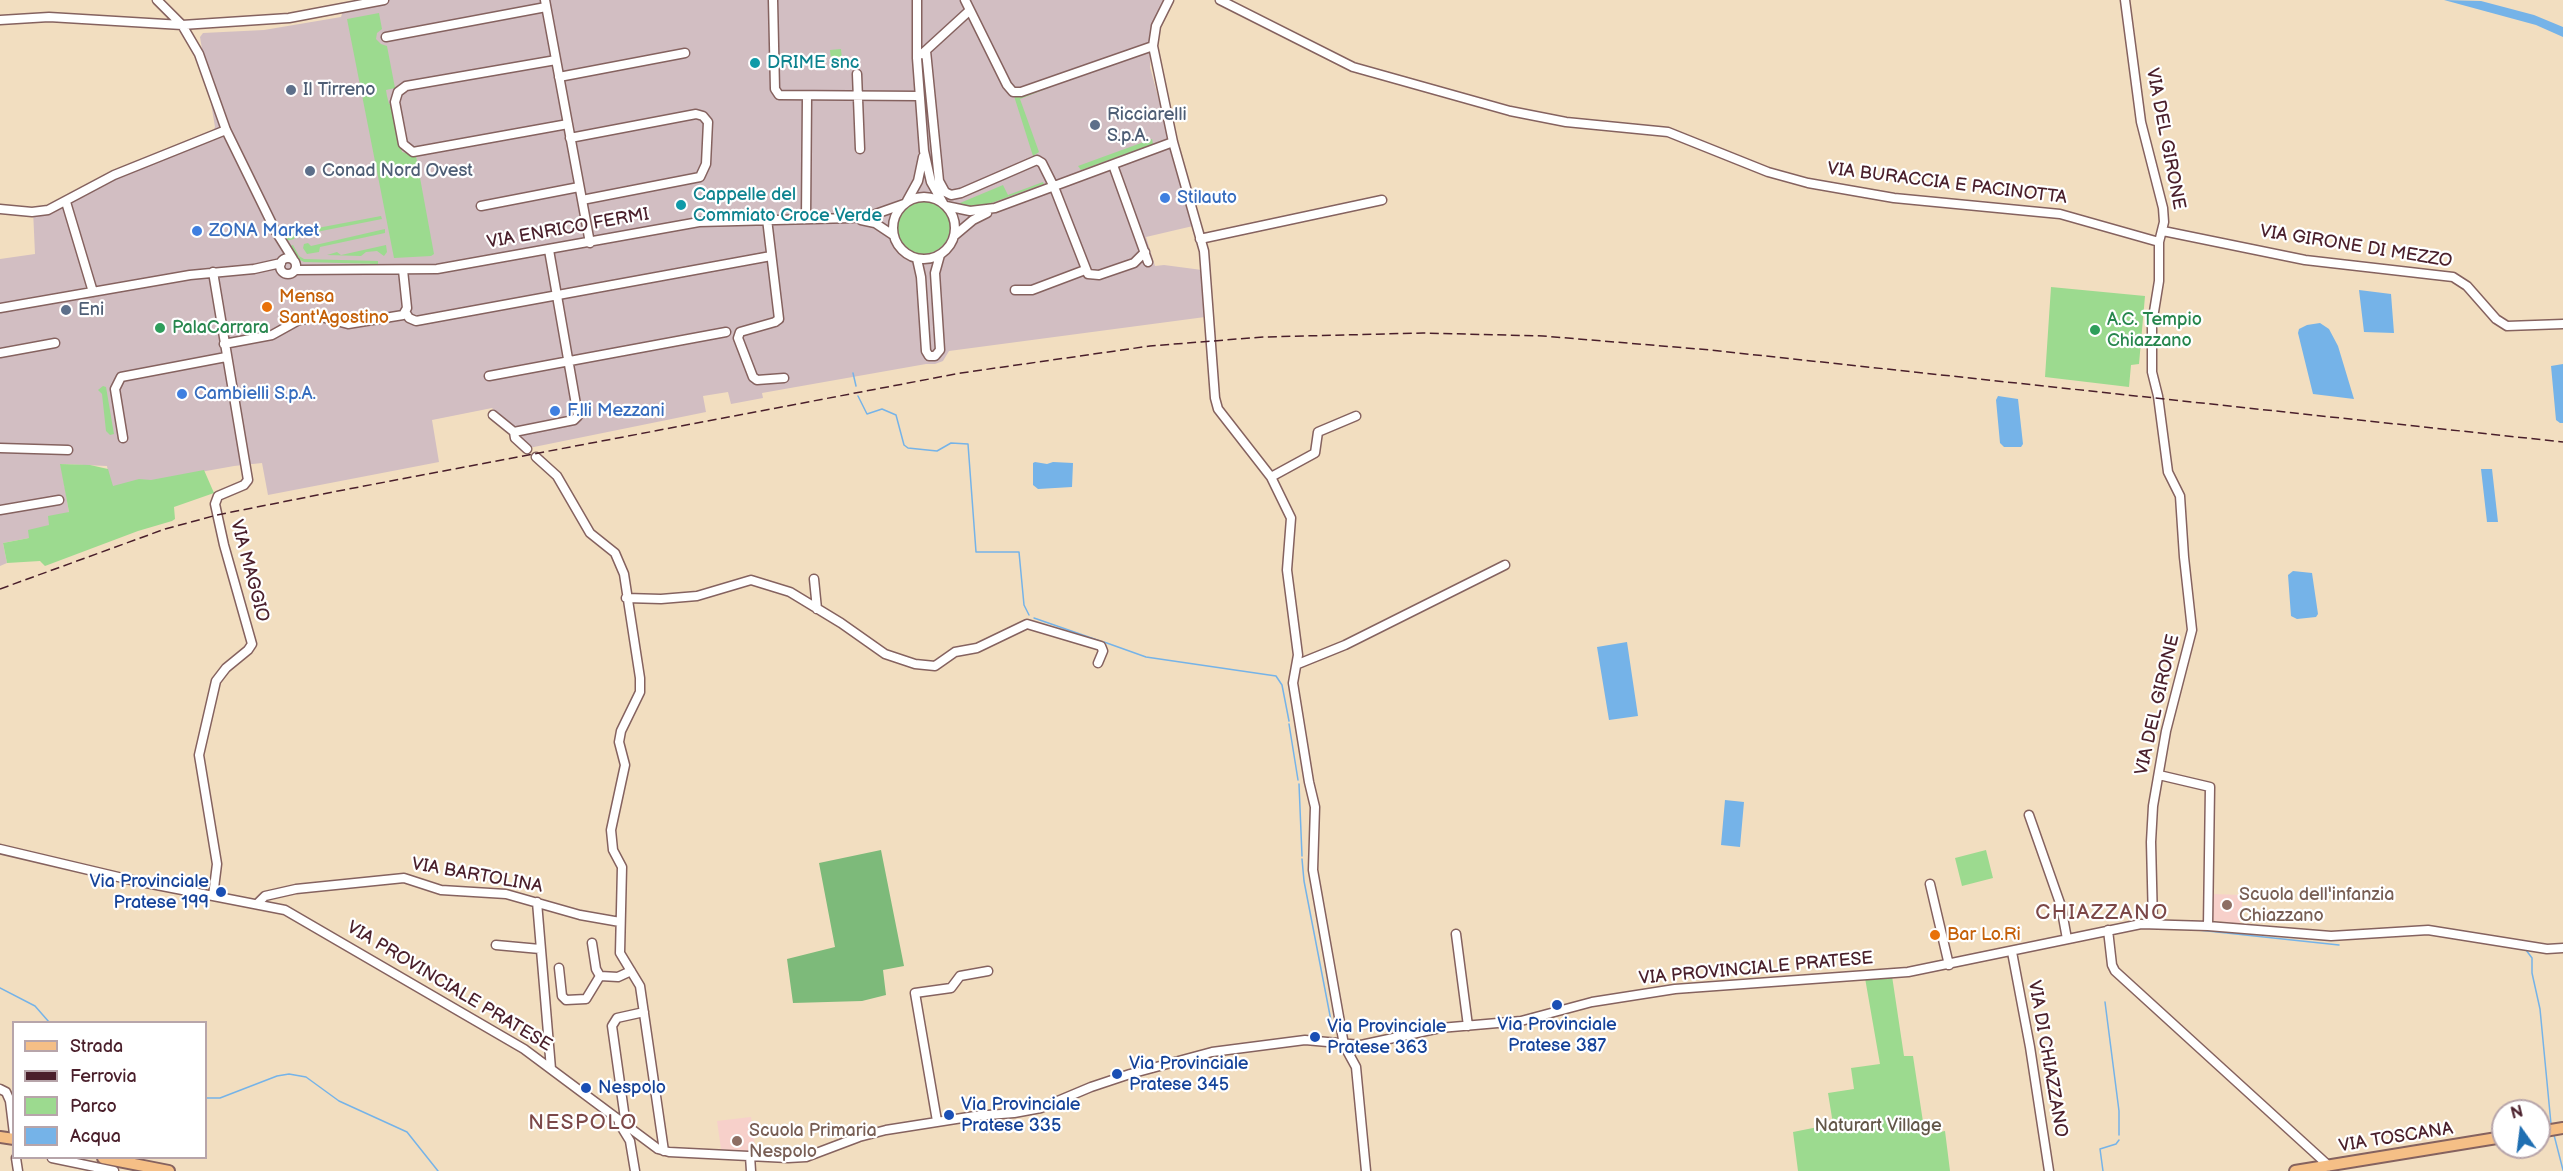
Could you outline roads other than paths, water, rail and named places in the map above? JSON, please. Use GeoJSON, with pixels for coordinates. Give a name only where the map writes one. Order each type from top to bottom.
{"type":"FeatureCollection","features":[{"type":"Feature","properties":{"kind":"main road","name":"VIA TOSCANA"},"geometry":{"type":"LineString","coordinates":[[2295,1171],[2491,1139]]}},
{"type":"Feature","properties":{"kind":"main road"},"geometry":{"type":"LineString","coordinates":[[108,1159],[169,1171]]}},
{"type":"Feature","properties":{"kind":"street"},"geometry":{"type":"LineString","coordinates":[[157,0],[182,25],[198,54],[226,130],[294,263]]}},
{"type":"Feature","properties":{"kind":"street"},"geometry":{"type":"LineString","coordinates":[[0,20],[49,17],[182,25],[289,18],[384,0]]}},
{"type":"Feature","properties":{"kind":"street"},"geometry":{"type":"LineString","coordinates":[[773,0],[776,92],[781,96],[919,96]]}},
{"type":"Feature","properties":{"kind":"street"},"geometry":{"type":"LineString","coordinates":[[917,0],[917,58],[924,151],[931,182],[954,220],[954,236]]}},
{"type":"Feature","properties":{"kind":"street"},"geometry":{"type":"LineString","coordinates":[[965,0],[1007,85],[1016,93],[1153,46]]}},
{"type":"Feature","properties":{"kind":"street"},"geometry":{"type":"LineString","coordinates":[[1168,0],[1156,26],[1153,46],[1173,142],[1204,254],[1218,410],[1271,477],[1291,518],[1287,570],[1298,645],[1294,692],[1315,807],[1313,870],[1344,1045],[1356,1067],[1366,1171]]}},
{"type":"Feature","properties":{"kind":"street","name":"VIA BURACCIA E PACINOTTA"},"geometry":{"type":"LineString","coordinates":[[1220,0],[1353,67],[1510,111],[1566,122],[1668,132],[1768,172],[1808,183],[1894,198],[2060,214],[2159,242]]}},
{"type":"Feature","properties":{"kind":"street","name":"VIA DEL GIRONE"},"geometry":{"type":"LineString","coordinates":[[2125,0],[2141,122],[2161,194],[2163,231],[2159,242],[2159,281],[2152,324],[2152,372],[2167,466],[2180,496],[2192,630],[2166,731],[2158,775],[2152,825],[2153,923]]}},
{"type":"Feature","properties":{"kind":"street"},"geometry":{"type":"LineString","coordinates":[[386,37],[545,3],[590,243]]}},
{"type":"Feature","properties":{"kind":"street"},"geometry":{"type":"LineString","coordinates":[[917,58],[969,11]]}},
{"type":"Feature","properties":{"kind":"street"},"geometry":{"type":"LineString","coordinates":[[926,51],[939,181],[945,192],[951,195],[961,194],[1037,160],[1042,163],[1054,186],[1085,270],[1089,275],[1100,275],[1137,261],[1145,252]]}},
{"type":"Feature","properties":{"kind":"street"},"geometry":{"type":"LineString","coordinates":[[559,76],[685,53]]}},
{"type":"Feature","properties":{"kind":"street"},"geometry":{"type":"LineString","coordinates":[[556,60],[411,85],[400,89],[395,99],[403,144],[412,152],[568,124]]}},
{"type":"Feature","properties":{"kind":"street"},"geometry":{"type":"LineString","coordinates":[[858,74],[860,149]]}},
{"type":"Feature","properties":{"kind":"street"},"geometry":{"type":"LineString","coordinates":[[806,219],[807,97]]}},
{"type":"Feature","properties":{"kind":"street"},"geometry":{"type":"LineString","coordinates":[[570,138],[686,116],[700,115],[708,122],[706,164],[702,175],[582,200]]}},
{"type":"Feature","properties":{"kind":"street"},"geometry":{"type":"LineString","coordinates":[[0,209],[43,211],[66,202],[114,175],[226,130]]}},
{"type":"Feature","properties":{"kind":"street"},"geometry":{"type":"LineString","coordinates":[[924,151],[920,177],[893,219],[893,235],[900,249],[917,259],[930,259],[940,255],[948,248],[954,236],[973,220],[994,208],[1173,142]]}},
{"type":"Feature","properties":{"kind":"street"},"geometry":{"type":"LineString","coordinates":[[1113,165],[1148,262]]}},
{"type":"Feature","properties":{"kind":"street"},"geometry":{"type":"LineString","coordinates":[[481,206],[579,187]]}},
{"type":"Feature","properties":{"kind":"street"},"geometry":{"type":"LineString","coordinates":[[852,218],[883,212],[924,196],[970,212],[994,208]]}},
{"type":"Feature","properties":{"kind":"street"},"geometry":{"type":"LineString","coordinates":[[1200,239],[1382,200]]}},
{"type":"Feature","properties":{"kind":"street"},"geometry":{"type":"LineString","coordinates":[[66,202],[93,292]]}},
{"type":"Feature","properties":{"kind":"street"},"geometry":{"type":"LineString","coordinates":[[852,218],[875,223],[893,235]]}},
{"type":"Feature","properties":{"kind":"street","name":"VIA ENRICO FERMI"},"geometry":{"type":"LineString","coordinates":[[294,263],[327,269],[403,270],[454,267],[699,222],[852,218]]}},
{"type":"Feature","properties":{"kind":"street"},"geometry":{"type":"LineString","coordinates":[[767,219],[778,321],[741,331],[738,338],[753,377],[757,380],[784,378]]}},
{"type":"Feature","properties":{"kind":"street","name":"VIA GIRONE DI MEZZO"},"geometry":{"type":"LineString","coordinates":[[2163,231],[2305,260],[2452,277],[2467,286],[2496,319],[2507,326],[2563,324]]}},
{"type":"Feature","properties":{"kind":"street"},"geometry":{"type":"LineString","coordinates":[[283,245],[282,265],[289,274],[294,263]]}},
{"type":"Feature","properties":{"kind":"street"},"geometry":{"type":"LineString","coordinates":[[514,432],[576,419],[578,414],[549,250]]}},
{"type":"Feature","properties":{"kind":"street"},"geometry":{"type":"LineString","coordinates":[[917,259],[921,277],[926,351],[929,356],[935,356],[939,354],[940,347],[936,275],[940,255]]}},
{"type":"Feature","properties":{"kind":"street"},"geometry":{"type":"LineString","coordinates":[[403,270],[406,313],[409,318],[416,321],[771,256]]}},
{"type":"Feature","properties":{"kind":"street"},"geometry":{"type":"LineString","coordinates":[[0,308],[213,272],[294,263]]}},
{"type":"Feature","properties":{"kind":"street"},"geometry":{"type":"LineString","coordinates":[[1015,290],[1032,290],[1085,270]]}},
{"type":"Feature","properties":{"kind":"street"},"geometry":{"type":"LineString","coordinates":[[123,438],[115,389],[121,377],[226,357],[213,272]]}},
{"type":"Feature","properties":{"kind":"street"},"geometry":{"type":"LineString","coordinates":[[224,344],[272,335],[298,320],[321,317],[348,324],[406,313]]}},
{"type":"Feature","properties":{"kind":"street"},"geometry":{"type":"LineString","coordinates":[[489,376],[726,332]]}},
{"type":"Feature","properties":{"kind":"street"},"geometry":{"type":"LineString","coordinates":[[0,353],[55,343]]}},
{"type":"Feature","properties":{"kind":"street","name":"VIA MAGGIO"},"geometry":{"type":"LineString","coordinates":[[213,896],[216,864],[199,755],[216,681],[226,668],[252,644],[222,537],[215,501],[220,494],[247,483],[226,357]]}},
{"type":"Feature","properties":{"kind":"street"},"geometry":{"type":"LineString","coordinates":[[493,415],[514,432],[515,438],[527,449]]}},
{"type":"Feature","properties":{"kind":"street"},"geometry":{"type":"LineString","coordinates":[[1271,477],[1315,453],[1318,432],[1356,416]]}},
{"type":"Feature","properties":{"kind":"street"},"geometry":{"type":"LineString","coordinates":[[0,448],[68,450]]}},
{"type":"Feature","properties":{"kind":"street"},"geometry":{"type":"LineString","coordinates":[[536,457],[557,476],[590,533],[618,557],[623,569],[640,678],[640,692],[619,738],[626,765],[611,830],[613,850],[622,867],[620,953],[639,984],[664,1151]]}},
{"type":"Feature","properties":{"kind":"street"},"geometry":{"type":"LineString","coordinates":[[0,510],[59,500]]}},
{"type":"Feature","properties":{"kind":"street"},"geometry":{"type":"LineString","coordinates":[[1298,664],[1345,645],[1504,565]]}},
{"type":"Feature","properties":{"kind":"street"},"geometry":{"type":"LineString","coordinates":[[814,579],[817,609]]}},
{"type":"Feature","properties":{"kind":"street"},"geometry":{"type":"LineString","coordinates":[[626,598],[661,599],[697,596],[751,580],[789,592],[885,654],[922,666],[937,665],[955,652],[977,648],[1027,624],[1101,646],[1103,651],[1098,663]]}},
{"type":"Feature","properties":{"kind":"street"},"geometry":{"type":"LineString","coordinates":[[2158,775],[2210,787],[2208,926]]}},
{"type":"Feature","properties":{"kind":"street"},"geometry":{"type":"LineString","coordinates":[[2030,815],[2061,906],[2067,939]]}},
{"type":"Feature","properties":{"kind":"street","name":"VIA PROVINCIALE PRATESE"},"geometry":{"type":"LineString","coordinates":[[0,849],[131,880],[258,903],[293,914],[499,1033],[664,1151],[788,1158],[806,1157],[862,1136],[938,1121],[1041,1108],[1130,1074],[1212,1052],[1305,1040],[1361,1045],[1413,1033],[1521,1021],[1592,1002],[1675,989],[1868,976],[1948,965],[2108,930],[2153,923],[2331,936],[2428,930],[2547,949],[2563,948]]}},
{"type":"Feature","properties":{"kind":"street","name":"VIA BARTOLINA"},"geometry":{"type":"LineString","coordinates":[[258,903],[265,896],[296,889],[405,878],[441,890],[506,894],[588,917],[621,922]]}},
{"type":"Feature","properties":{"kind":"street"},"geometry":{"type":"LineString","coordinates":[[1930,884],[1948,965]]}},
{"type":"Feature","properties":{"kind":"street"},"geometry":{"type":"LineString","coordinates":[[537,902],[551,1069]]}},
{"type":"Feature","properties":{"kind":"street"},"geometry":{"type":"LineString","coordinates":[[2108,930],[2113,969],[2329,1166]]}},
{"type":"Feature","properties":{"kind":"street"},"geometry":{"type":"LineString","coordinates":[[1456,934],[1468,1026]]}},
{"type":"Feature","properties":{"kind":"street"},"geometry":{"type":"LineString","coordinates":[[592,943],[596,969],[600,976]]}},
{"type":"Feature","properties":{"kind":"street"},"geometry":{"type":"LineString","coordinates":[[496,945],[540,949]]}},
{"type":"Feature","properties":{"kind":"street","name":"VIA DI CHIAZZANO"},"geometry":{"type":"LineString","coordinates":[[2012,952],[2030,1047],[2049,1171]]}},
{"type":"Feature","properties":{"kind":"street"},"geometry":{"type":"LineString","coordinates":[[560,968],[562,996],[566,1000],[586,999],[600,976]]}},
{"type":"Feature","properties":{"kind":"street"},"geometry":{"type":"LineString","coordinates":[[600,976],[618,977],[631,971]]}},
{"type":"Feature","properties":{"kind":"street"},"geometry":{"type":"LineString","coordinates":[[938,1121],[915,993],[948,989],[953,986],[958,977],[988,971]]}},
{"type":"Feature","properties":{"kind":"street"},"geometry":{"type":"LineString","coordinates":[[626,1126],[612,1026],[615,1019],[644,1012]]}},
{"type":"Feature","properties":{"kind":"street"},"geometry":{"type":"LineString","coordinates":[[0,1089],[6,1092],[10,1101],[12,1118]]}},
{"type":"Feature","properties":{"kind":"street"},"geometry":{"type":"LineString","coordinates":[[618,1120],[630,1141],[635,1171]]}},
{"type":"Feature","properties":{"kind":"street"},"geometry":{"type":"LineString","coordinates":[[750,1156],[751,1171]]}},
{"type":"Feature","properties":{"kind":"street"},"geometry":{"type":"LineString","coordinates":[[57,1159],[114,1171]]}},
{"type":"Feature","properties":{"kind":"water"},"geometry":{"type":"Polygon","coordinates":[[[2444,0],[2481,1],[2534,15],[2563,27],[2563,37],[2536,25],[2444,0]]]}},
{"type":"Feature","properties":{"kind":"water"},"geometry":{"type":"Polygon","coordinates":[[[2359,290],[2391,294],[2394,333],[2364,332],[2359,290]]]}},
{"type":"Feature","properties":{"kind":"water"},"geometry":{"type":"Polygon","coordinates":[[[2320,323],[2329,329],[2338,346],[2354,399],[2313,394],[2298,333],[2299,329],[2307,325],[2320,323]]]}},
{"type":"Feature","properties":{"kind":"water"},"geometry":{"type":"Polygon","coordinates":[[[2563,364],[2563,423],[2560,423],[2556,420],[2551,366],[2563,364]]]}},
{"type":"Feature","properties":{"kind":"water"},"geometry":{"type":"Polygon","coordinates":[[[1998,396],[2018,399],[2023,444],[2021,447],[2004,447],[2000,443],[1996,400],[1998,396]]]}},
{"type":"Feature","properties":{"kind":"water"},"geometry":{"type":"Polygon","coordinates":[[[1033,463],[1073,463],[1072,487],[1038,489],[1033,485],[1033,463]]]}},
{"type":"Feature","properties":{"kind":"water"},"geometry":{"type":"Polygon","coordinates":[[[2481,469],[2492,469],[2498,522],[2487,522],[2481,469]]]}},
{"type":"Feature","properties":{"kind":"water"},"geometry":{"type":"Polygon","coordinates":[[[2293,571],[2312,573],[2318,614],[2316,617],[2297,619],[2291,616],[2288,575],[2293,571]]]}},
{"type":"Feature","properties":{"kind":"water"},"geometry":{"type":"Polygon","coordinates":[[[1627,642],[1638,716],[1609,720],[1597,647],[1627,642]]]}},
{"type":"Feature","properties":{"kind":"water"},"geometry":{"type":"Polygon","coordinates":[[[1725,800],[1744,802],[1740,847],[1721,845],[1725,800]]]}},
{"type":"Feature","properties":{"kind":"waterway"},"geometry":{"type":"LineString","coordinates":[[853,373],[856,386]]}},
{"type":"Feature","properties":{"kind":"waterway"},"geometry":{"type":"LineString","coordinates":[[858,396],[867,414],[882,409],[896,415],[904,445],[908,448],[937,451],[951,443],[968,444],[976,552],[1019,552],[1024,605],[1029,615]]}},
{"type":"Feature","properties":{"kind":"waterway"},"geometry":{"type":"LineString","coordinates":[[1034,618],[1100,641]]}},
{"type":"Feature","properties":{"kind":"waterway"},"geometry":{"type":"LineString","coordinates":[[1104,642],[1146,657],[1276,676],[1282,685],[1289,721]]}},
{"type":"Feature","properties":{"kind":"waterway"},"geometry":{"type":"LineString","coordinates":[[1289,724],[1298,780]]}},
{"type":"Feature","properties":{"kind":"waterway"},"geometry":{"type":"LineString","coordinates":[[1299,784],[1302,856]]}},
{"type":"Feature","properties":{"kind":"waterway"},"geometry":{"type":"LineString","coordinates":[[1302,859],[1304,881],[1333,1031]]}},
{"type":"Feature","properties":{"kind":"waterway"},"geometry":{"type":"LineString","coordinates":[[2189,929],[2339,945]]}},
{"type":"Feature","properties":{"kind":"waterway"},"geometry":{"type":"LineString","coordinates":[[2526,950],[2532,958],[2532,973],[2540,1009],[2549,1099]]}},
{"type":"Feature","properties":{"kind":"waterway"},"geometry":{"type":"LineString","coordinates":[[0,988],[35,1006],[48,1021]]}},
{"type":"Feature","properties":{"kind":"waterway"},"geometry":{"type":"LineString","coordinates":[[2105,1002],[2119,1111],[2119,1135]]}},
{"type":"Feature","properties":{"kind":"waterway"},"geometry":{"type":"LineString","coordinates":[[207,1098],[220,1098],[277,1076],[289,1074],[306,1077],[339,1101],[407,1132],[438,1171]]}},
{"type":"Feature","properties":{"kind":"waterway"},"geometry":{"type":"LineString","coordinates":[[2554,1135],[2563,1170]]}},
{"type":"Feature","properties":{"kind":"waterway"},"geometry":{"type":"LineString","coordinates":[[2103,1171],[2100,1149],[2116,1144],[2119,1140]]}},
{"type":"Feature","properties":{"kind":"railway"},"geometry":{"type":"LineString","coordinates":[[0,589],[165,529],[217,515],[961,373],[1150,346],[1263,337],[1423,333],[1543,336],[1710,350],[2563,442]]}},
{"type":"Feature","properties":{"kind":"place","name":"DRIME snc"},"geometry":{"type":"Point","coordinates":[755,63]}},
{"type":"Feature","properties":{"kind":"place","name":"Il Tirreno"},"geometry":{"type":"Point","coordinates":[291,90]}},
{"type":"Feature","properties":{"kind":"place","name":"Ricciarelli S.p.A."},"geometry":{"type":"Point","coordinates":[1095,125]}},
{"type":"Feature","properties":{"kind":"place","name":"Conad Nord Ovest"},"geometry":{"type":"Point","coordinates":[310,171]}},
{"type":"Feature","properties":{"kind":"place","name":"Stilauto"},"geometry":{"type":"Point","coordinates":[1165,198]}},
{"type":"Feature","properties":{"kind":"place","name":"Cappelle del Commiato Croce Verde"},"geometry":{"type":"Point","coordinates":[681,205]}},
{"type":"Feature","properties":{"kind":"place","name":"ZONA Market"},"geometry":{"type":"Point","coordinates":[197,231]}},
{"type":"Feature","properties":{"kind":"place","name":"Mensa Sant'Agostino"},"geometry":{"type":"Point","coordinates":[267,307]}},
{"type":"Feature","properties":{"kind":"place","name":"Eni"},"geometry":{"type":"Point","coordinates":[66,310]}},
{"type":"Feature","properties":{"kind":"place","name":"PalaCarrara"},"geometry":{"type":"Point","coordinates":[160,328]}},
{"type":"Feature","properties":{"kind":"place","name":"A.C. Tempio Chiazzano"},"geometry":{"type":"Point","coordinates":[2095,330]}},
{"type":"Feature","properties":{"kind":"place","name":"Cambielli S.p.A."},"geometry":{"type":"Point","coordinates":[182,394]}},
{"type":"Feature","properties":{"kind":"place","name":"F.lli Mezzani"},"geometry":{"type":"Point","coordinates":[555,411]}},
{"type":"Feature","properties":{"kind":"place","name":"Via Provinciale Pratese 199"},"geometry":{"type":"Point","coordinates":[221,892]}},
{"type":"Feature","properties":{"kind":"place","name":"Scuola dell'infanzia Chiazzano"},"geometry":{"type":"Point","coordinates":[2227,905]}},
{"type":"Feature","properties":{"kind":"place","name":"Bar Lo.Ri"},"geometry":{"type":"Point","coordinates":[1935,935]}},
{"type":"Feature","properties":{"kind":"place","name":"Via Provinciale Pratese 387"},"geometry":{"type":"Point","coordinates":[1557,1005]}},
{"type":"Feature","properties":{"kind":"place","name":"Via Provinciale Pratese 363"},"geometry":{"type":"Point","coordinates":[1315,1037]}},
{"type":"Feature","properties":{"kind":"place","name":"Via Provinciale Pratese 345"},"geometry":{"type":"Point","coordinates":[1117,1074]}},
{"type":"Feature","properties":{"kind":"place","name":"Nespolo"},"geometry":{"type":"Point","coordinates":[586,1088]}},
{"type":"Feature","properties":{"kind":"place","name":"Via Provinciale Pratese 335"},"geometry":{"type":"Point","coordinates":[949,1115]}},
{"type":"Feature","properties":{"kind":"place","name":"Scuola Primaria Nespolo"},"geometry":{"type":"Point","coordinates":[737,1141]}},
{"type":"Feature","properties":{"kind":"district","name":"CHIAZZANO"},"geometry":{"type":"Point","coordinates":[2102,914]}},
{"type":"Feature","properties":{"kind":"district","name":"NESPOLO"},"geometry":{"type":"Point","coordinates":[583,1124]}},
{"type":"Feature","properties":{"kind":"park label","name":"Naturart Village"},"geometry":{"type":"Point","coordinates":[1878,1126]}}]}
